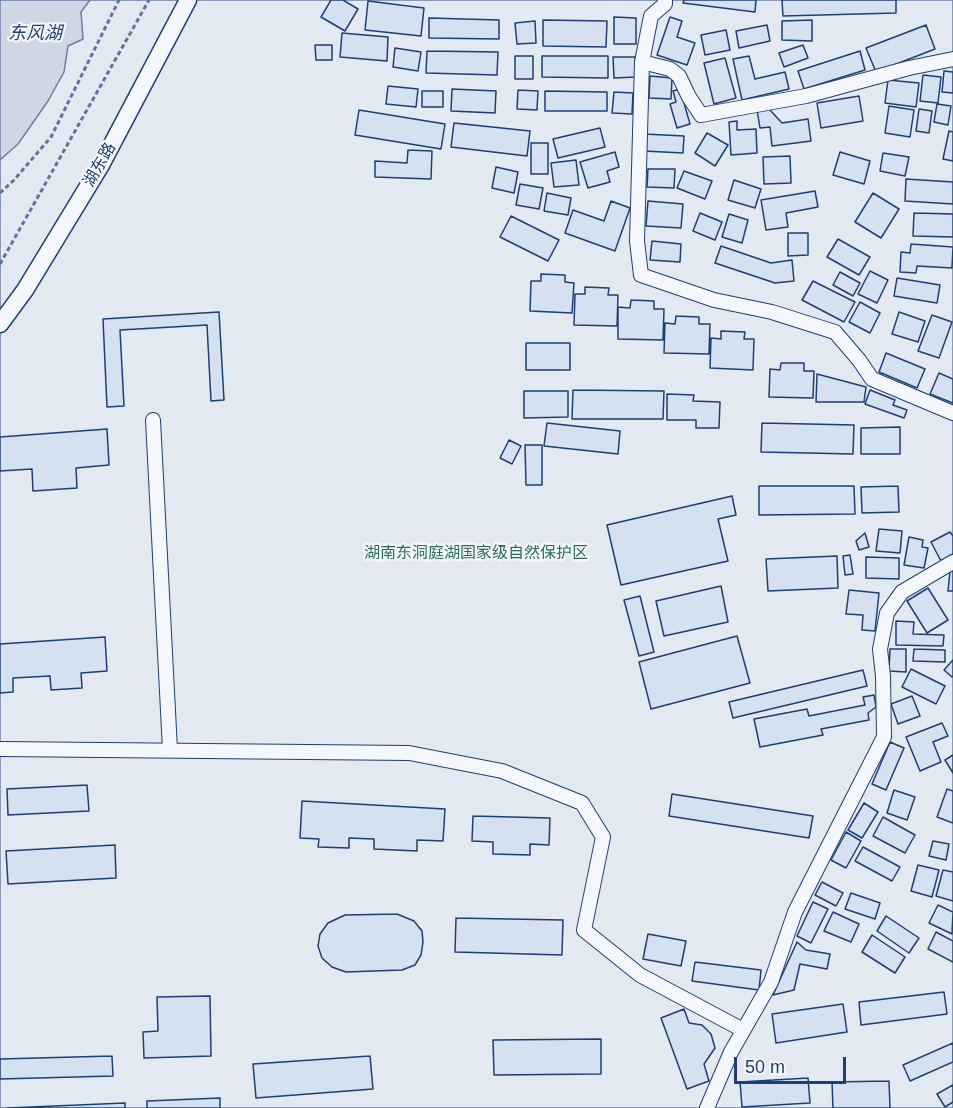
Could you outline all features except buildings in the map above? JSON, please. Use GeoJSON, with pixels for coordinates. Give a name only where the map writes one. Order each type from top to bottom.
{"type":"FeatureCollection","features":[{"type":"Feature","properties":{"kind":"street","name":"湖东路"},"geometry":{"type":"LineString","coordinates":[[0,324],[25,290],[101,165],[188,0]]}},
{"type":"Feature","properties":{"kind":"street"},"geometry":{"type":"LineString","coordinates":[[665,0],[665,4],[651,16],[642,62],[637,241],[641,275],[714,300],[772,312],[835,332],[872,379],[953,413]]}},
{"type":"Feature","properties":{"kind":"street"},"geometry":{"type":"LineString","coordinates":[[642,62],[670,69],[679,76],[688,97],[701,115],[806,96],[953,58]]}},
{"type":"Feature","properties":{"kind":"street"},"geometry":{"type":"LineString","coordinates":[[153,420],[170,750]]}},
{"type":"Feature","properties":{"kind":"street"},"geometry":{"type":"LineString","coordinates":[[707,1108],[731,1052],[771,982],[795,912],[884,737],[880,649],[887,613],[902,592],[953,561]]}},
{"type":"Feature","properties":{"kind":"street"},"geometry":{"type":"LineString","coordinates":[[0,749],[409,753],[502,771],[582,803],[603,837],[584,930],[640,975],[743,1030]]}},
{"type":"Feature","properties":{"kind":"path"},"geometry":{"type":"LineString","coordinates":[[0,193],[15,180],[51,137],[119,0]]}},
{"type":"Feature","properties":{"kind":"path"},"geometry":{"type":"LineString","coordinates":[[0,264],[149,0]]}},
{"type":"Feature","properties":{"kind":"green space","name":"湖南东洞庭湖国家级自然保护区"},"geometry":{"type":"Polygon","coordinates":[[[0,0],[953,0],[953,1108],[0,1108],[0,0]]]}},
{"type":"Feature","properties":{"kind":"water","name":"东风湖"},"geometry":{"type":"Polygon","coordinates":[[[0,0],[90,0],[81,12],[83,39],[68,46],[64,72],[48,101],[18,144],[0,160],[0,0]]]}}]}
